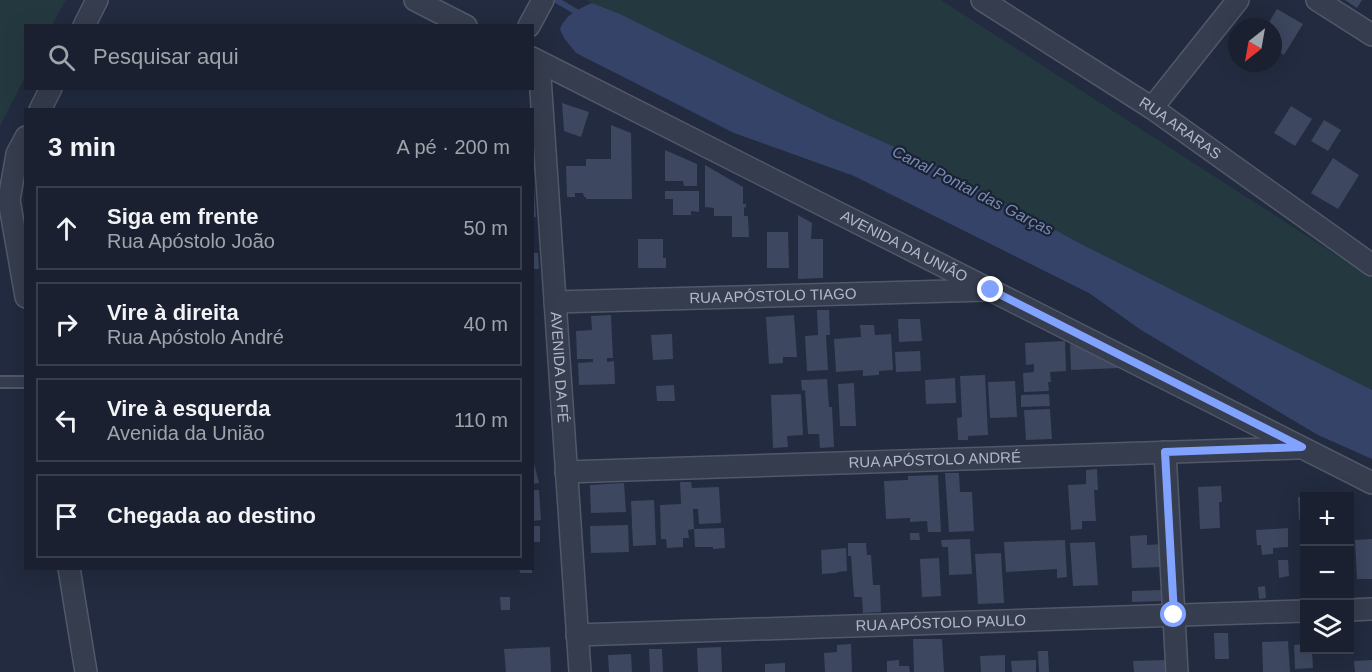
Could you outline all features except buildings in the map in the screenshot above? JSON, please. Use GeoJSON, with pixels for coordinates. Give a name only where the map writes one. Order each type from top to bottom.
{"type":"FeatureCollection","features":[{"type":"Feature","properties":{"kind":"street"},"geometry":{"type":"LineString","coordinates":[[85,24],[97,0]]}},
{"type":"Feature","properties":{"kind":"street"},"geometry":{"type":"LineString","coordinates":[[415,0],[462,24]]}},
{"type":"Feature","properties":{"kind":"street"},"geometry":{"type":"LineString","coordinates":[[530,24],[543,0]]}},
{"type":"Feature","properties":{"kind":"street","name":"RUA ARARAS"},"geometry":{"type":"LineString","coordinates":[[982,0],[1152,108],[1372,265]]}},
{"type":"Feature","properties":{"kind":"street"},"geometry":{"type":"LineString","coordinates":[[1152,108],[1238,0]]}},
{"type":"Feature","properties":{"kind":"street"},"geometry":{"type":"LineString","coordinates":[[1317,0],[1372,35]]}},
{"type":"Feature","properties":{"kind":"street","name":"AVENIDA DA UNIÃO"},"geometry":{"type":"LineString","coordinates":[[536,60],[1372,483]]}},
{"type":"Feature","properties":{"kind":"street","name":"AVENIDA DA FÉ"},"geometry":{"type":"LineString","coordinates":[[536,60],[580,672]]}},
{"type":"Feature","properties":{"kind":"street"},"geometry":{"type":"LineString","coordinates":[[41,108],[50,90]]}},
{"type":"Feature","properties":{"kind":"street"},"geometry":{"type":"LineString","coordinates":[[24,141],[17,153],[5,197],[24,287]]}},
{"type":"Feature","properties":{"kind":"street","name":"RUA APÓSTOLO TIAGO"},"geometry":{"type":"LineString","coordinates":[[555,302],[991,290]]}},
{"type":"Feature","properties":{"kind":"street","name":"RUA APÓSTOLO ANDRÉ"},"geometry":{"type":"LineString","coordinates":[[566,471],[1302,447]]}},
{"type":"Feature","properties":{"kind":"street"},"geometry":{"type":"LineString","coordinates":[[1165,452],[1177,672]]}},
{"type":"Feature","properties":{"kind":"street"},"geometry":{"type":"LineString","coordinates":[[69,570],[86,672]]}},
{"type":"Feature","properties":{"kind":"street"},"geometry":{"type":"LineString","coordinates":[[1354,610],[1372,609]]}},
{"type":"Feature","properties":{"kind":"street","name":"RUA APÓSTOLO PAULO"},"geometry":{"type":"LineString","coordinates":[[577,636],[1300,611]]}},
{"type":"Feature","properties":{"kind":"lane"},"geometry":{"type":"LineString","coordinates":[[0,382],[24,382]]}},
{"type":"Feature","properties":{"kind":"green space"},"geometry":{"type":"Polygon","coordinates":[[[0,0],[66,0],[53,24],[24,24],[24,79],[0,126],[0,0]]]}},
{"type":"Feature","properties":{"kind":"green space"},"geometry":{"type":"Polygon","coordinates":[[[586,0],[941,0],[1372,278],[1372,390],[1087,247],[926,161],[830,118],[620,14],[586,0]]]}},
{"type":"Feature","properties":{"kind":"water"},"geometry":{"type":"Polygon","coordinates":[[[592,3],[620,14],[830,118],[926,161],[1087,247],[1372,390],[1372,459],[1318,435],[1141,330],[1089,293],[854,176],[734,133],[576,53],[560,29],[569,16],[592,3]]]}},
{"type":"Feature","properties":{"kind":"waterway","name":"Canal Pontal das Garças"},"geometry":{"type":"LineString","coordinates":[[556,0],[580,14]]}},
{"type":"Feature","properties":{"kind":"route"},"geometry":{"type":"LineString","coordinates":[[991,290],[1302,447],[1165,452],[1174,615]]}}]}
